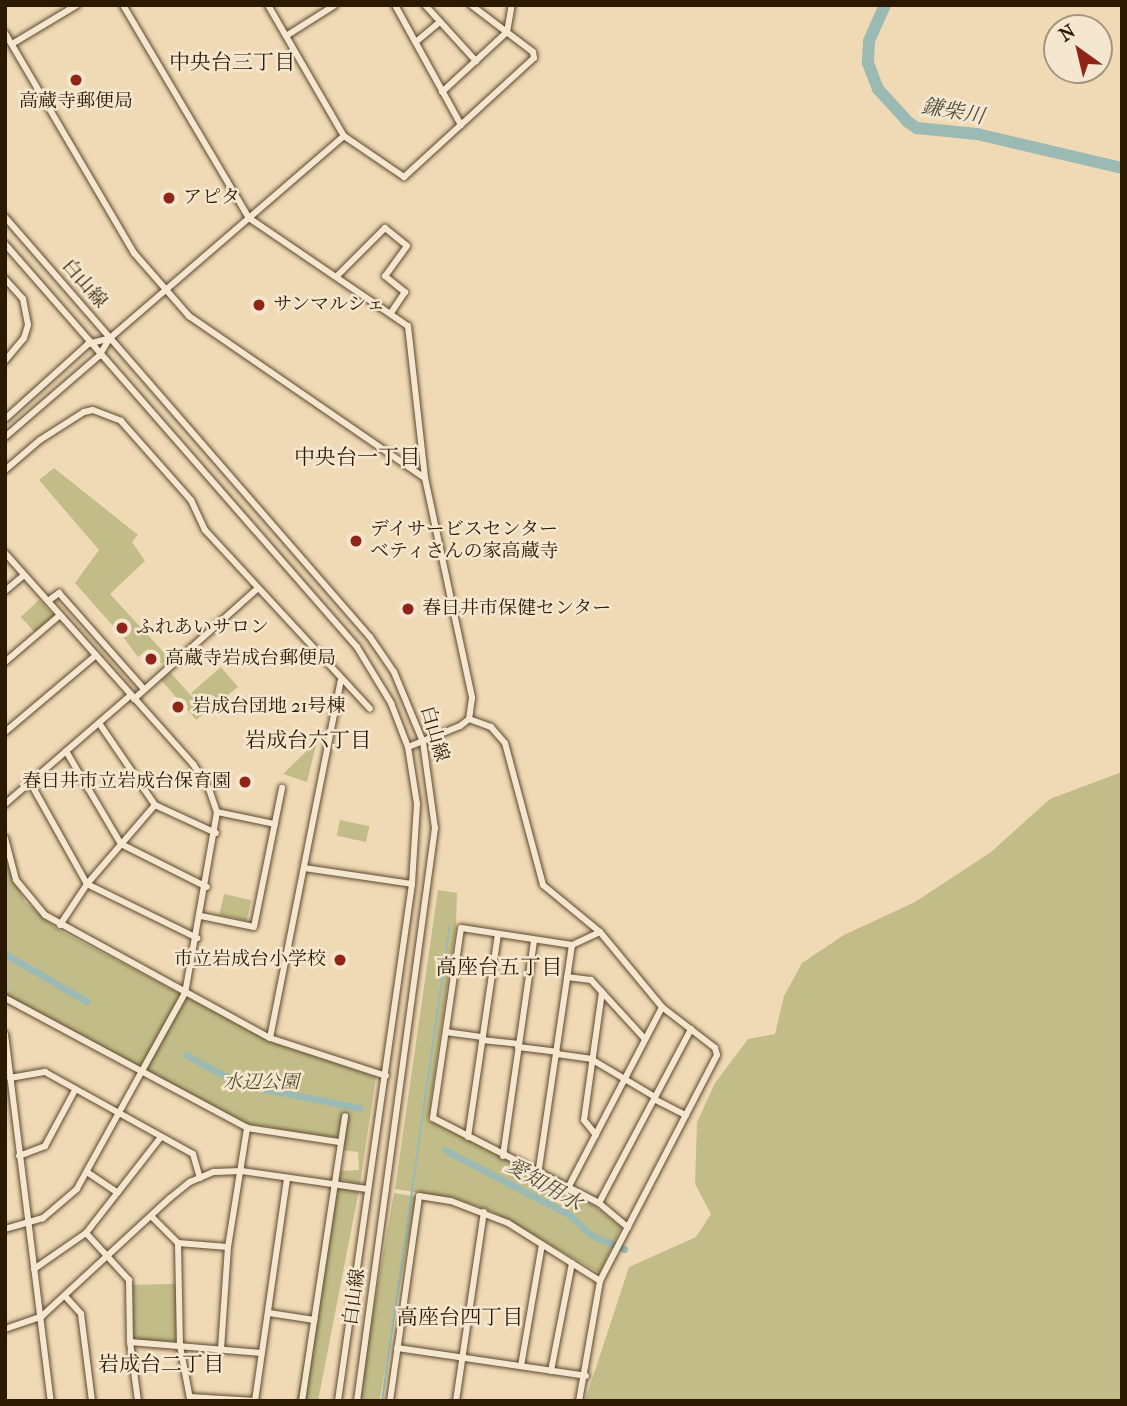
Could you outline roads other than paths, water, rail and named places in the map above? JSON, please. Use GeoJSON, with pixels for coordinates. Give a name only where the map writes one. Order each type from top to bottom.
{"type":"FeatureCollection","features":[{"type":"Feature","properties":{"kind":"street"},"geometry":{"type":"LineString","coordinates":[[12,44],[77,5]]}},
{"type":"Feature","properties":{"kind":"street"},"geometry":{"type":"LineString","coordinates":[[123,5],[249,218],[391,313],[411,334],[425,478],[471,685],[469,719]]}},
{"type":"Feature","properties":{"kind":"street"},"geometry":{"type":"LineString","coordinates":[[268,5],[344,136],[404,177],[534,58],[533,51],[471,5]]}},
{"type":"Feature","properties":{"kind":"street"},"geometry":{"type":"LineString","coordinates":[[286,36],[335,5]]}},
{"type":"Feature","properties":{"kind":"street"},"geometry":{"type":"LineString","coordinates":[[395,5],[461,125]]}},
{"type":"Feature","properties":{"kind":"street"},"geometry":{"type":"LineString","coordinates":[[425,5],[476,61]]}},
{"type":"Feature","properties":{"kind":"street"},"geometry":{"type":"LineString","coordinates":[[442,92],[507,32],[512,5]]}},
{"type":"Feature","properties":{"kind":"street"},"geometry":{"type":"LineString","coordinates":[[417,41],[440,22]]}},
{"type":"Feature","properties":{"kind":"street"},"geometry":{"type":"LineString","coordinates":[[5,33],[134,253],[189,316],[425,478]]}},
{"type":"Feature","properties":{"kind":"street"},"geometry":{"type":"LineString","coordinates":[[5,437],[99,356],[110,338],[344,136]]}},
{"type":"Feature","properties":{"kind":"street","name":"白山線"},"geometry":{"type":"LineString","coordinates":[[5,217],[370,637],[394,672],[423,742],[435,828],[357,1401]]}},
{"type":"Feature","properties":{"kind":"street"},"geometry":{"type":"LineString","coordinates":[[337,276],[385,228],[407,246],[385,276],[405,292],[391,313]]}},
{"type":"Feature","properties":{"kind":"street","name":"白山線"},"geometry":{"type":"LineString","coordinates":[[5,244],[88,344],[357,647],[391,703],[408,747],[418,814],[412,884],[338,1401]]}},
{"type":"Feature","properties":{"kind":"street"},"geometry":{"type":"LineString","coordinates":[[5,279],[23,299],[28,325],[24,338],[5,361]]}},
{"type":"Feature","properties":{"kind":"street"},"geometry":{"type":"LineString","coordinates":[[5,419],[88,344],[110,338]]}},
{"type":"Feature","properties":{"kind":"street"},"geometry":{"type":"LineString","coordinates":[[5,470],[40,440],[84,412],[93,410],[121,421],[191,499],[205,530],[257,589]]}},
{"type":"Feature","properties":{"kind":"street"},"geometry":{"type":"LineString","coordinates":[[5,553],[203,777],[217,812],[216,833],[185,993],[87,1172],[55,1210],[26,1225],[5,1229]]}},
{"type":"Feature","properties":{"kind":"street"},"geometry":{"type":"LineString","coordinates":[[5,591],[24,575]]}},
{"type":"Feature","properties":{"kind":"street"},"geometry":{"type":"LineString","coordinates":[[5,804],[99,723],[144,690],[257,589],[263,588],[341,681],[370,709]]}},
{"type":"Feature","properties":{"kind":"street"},"geometry":{"type":"LineString","coordinates":[[48,601],[59,593],[144,690]]}},
{"type":"Feature","properties":{"kind":"street"},"geometry":{"type":"LineString","coordinates":[[5,662],[60,615]]}},
{"type":"Feature","properties":{"kind":"street"},"geometry":{"type":"LineString","coordinates":[[5,732],[96,655]]}},
{"type":"Feature","properties":{"kind":"street"},"geometry":{"type":"LineString","coordinates":[[270,1038],[341,681]]}},
{"type":"Feature","properties":{"kind":"street"},"geometry":{"type":"LineString","coordinates":[[408,747],[469,719],[491,727],[505,743],[542,885],[600,932],[662,1007],[691,1029],[717,1055],[600,1281],[586,1376],[579,1401]]}},
{"type":"Feature","properties":{"kind":"street"},"geometry":{"type":"LineString","coordinates":[[99,723],[155,805],[216,833]]}},
{"type":"Feature","properties":{"kind":"street"},"geometry":{"type":"LineString","coordinates":[[66,751],[121,844],[206,887]]}},
{"type":"Feature","properties":{"kind":"street"},"geometry":{"type":"LineString","coordinates":[[30,782],[87,884],[197,939]]}},
{"type":"Feature","properties":{"kind":"street"},"geometry":{"type":"LineString","coordinates":[[201,916],[254,927],[282,788]]}},
{"type":"Feature","properties":{"kind":"street"},"geometry":{"type":"LineString","coordinates":[[60,925],[87,884],[155,805]]}},
{"type":"Feature","properties":{"kind":"street"},"geometry":{"type":"LineString","coordinates":[[217,812],[275,824]]}},
{"type":"Feature","properties":{"kind":"street"},"geometry":{"type":"LineString","coordinates":[[5,838],[24,892],[60,925],[270,1038],[386,1076]]}},
{"type":"Feature","properties":{"kind":"street"},"geometry":{"type":"LineString","coordinates":[[304,868],[412,884]]}},
{"type":"Feature","properties":{"kind":"street"},"geometry":{"type":"LineString","coordinates":[[600,932],[572,945],[461,928],[433,1118],[538,1175],[569,1186],[599,1203],[628,1227]]}},
{"type":"Feature","properties":{"kind":"street"},"geometry":{"type":"LineString","coordinates":[[468,1137],[498,934]]}},
{"type":"Feature","properties":{"kind":"street"},"geometry":{"type":"LineString","coordinates":[[503,1156],[534,940]]}},
{"type":"Feature","properties":{"kind":"street"},"geometry":{"type":"LineString","coordinates":[[538,1175],[572,945]]}},
{"type":"Feature","properties":{"kind":"street"},"geometry":{"type":"LineString","coordinates":[[568,977],[590,980],[645,1038]]}},
{"type":"Feature","properties":{"kind":"street"},"geometry":{"type":"LineString","coordinates":[[596,1135],[584,1120],[602,992]]}},
{"type":"Feature","properties":{"kind":"street"},"geometry":{"type":"LineString","coordinates":[[5,998],[247,1128],[340,1142]]}},
{"type":"Feature","properties":{"kind":"street"},"geometry":{"type":"LineString","coordinates":[[569,1186],[662,1007]]}},
{"type":"Feature","properties":{"kind":"street"},"geometry":{"type":"LineString","coordinates":[[599,1203],[691,1029]]}},
{"type":"Feature","properties":{"kind":"street"},"geometry":{"type":"LineString","coordinates":[[446,1032],[591,1059],[686,1115]]}},
{"type":"Feature","properties":{"kind":"street"},"geometry":{"type":"LineString","coordinates":[[5,1034],[26,1225],[42,1316],[51,1401]]}},
{"type":"Feature","properties":{"kind":"street"},"geometry":{"type":"LineString","coordinates":[[10,1078],[45,1072],[193,1154],[200,1178]]}},
{"type":"Feature","properties":{"kind":"street"},"geometry":{"type":"LineString","coordinates":[[19,1156],[45,1146],[75,1090]]}},
{"type":"Feature","properties":{"kind":"street"},"geometry":{"type":"LineString","coordinates":[[302,1401],[345,1116]]}},
{"type":"Feature","properties":{"kind":"street"},"geometry":{"type":"LineString","coordinates":[[221,1349],[228,1247],[247,1128]]}},
{"type":"Feature","properties":{"kind":"street"},"geometry":{"type":"LineString","coordinates":[[34,1269],[86,1233],[161,1137]]}},
{"type":"Feature","properties":{"kind":"street"},"geometry":{"type":"LineString","coordinates":[[5,1329],[42,1316],[151,1216],[200,1178],[241,1171],[369,1189]]}},
{"type":"Feature","properties":{"kind":"street"},"geometry":{"type":"LineString","coordinates":[[87,1172],[118,1193]]}},
{"type":"Feature","properties":{"kind":"street"},"geometry":{"type":"LineString","coordinates":[[178,1243],[180,1346],[190,1399],[256,1401],[288,1178]]}},
{"type":"Feature","properties":{"kind":"street"},"geometry":{"type":"LineString","coordinates":[[390,1401],[419,1196],[484,1212],[600,1281]]}},
{"type":"Feature","properties":{"kind":"street"},"geometry":{"type":"LineString","coordinates":[[456,1401],[484,1212]]}},
{"type":"Feature","properties":{"kind":"street"},"geometry":{"type":"LineString","coordinates":[[151,1216],[178,1243],[228,1247]]}},
{"type":"Feature","properties":{"kind":"street"},"geometry":{"type":"LineString","coordinates":[[86,1233],[129,1280],[130,1342],[138,1401]]}},
{"type":"Feature","properties":{"kind":"street"},"geometry":{"type":"LineString","coordinates":[[521,1366],[542,1245]]}},
{"type":"Feature","properties":{"kind":"street"},"geometry":{"type":"LineString","coordinates":[[551,1371],[572,1264]]}},
{"type":"Feature","properties":{"kind":"street"},"geometry":{"type":"LineString","coordinates":[[65,1296],[82,1314],[92,1401]]}},
{"type":"Feature","properties":{"kind":"street"},"geometry":{"type":"LineString","coordinates":[[269,1313],[314,1320]]}},
{"type":"Feature","properties":{"kind":"street"},"geometry":{"type":"LineString","coordinates":[[130,1342],[262,1353]]}},
{"type":"Feature","properties":{"kind":"street"},"geometry":{"type":"LineString","coordinates":[[397,1348],[586,1376]]}},
{"type":"Feature","properties":{"kind":"waterway","name":"鎌柴川"},"geometry":{"type":"LineString","coordinates":[[885,5],[869,41],[868,63],[878,89],[908,122],[917,128],[977,134],[1122,168]]}},
{"type":"Feature","properties":{"kind":"waterway"},"geometry":{"type":"LineString","coordinates":[[382,1401],[450,926]]}},
{"type":"Feature","properties":{"kind":"waterway","name":"愛知用水"},"geometry":{"type":"LineString","coordinates":[[5,954],[86,1001]]}},
{"type":"Feature","properties":{"kind":"waterway","name":"愛知用水"},"geometry":{"type":"LineString","coordinates":[[186,1055],[240,1084],[360,1108]]}},
{"type":"Feature","properties":{"kind":"waterway","name":"愛知用水"},"geometry":{"type":"LineString","coordinates":[[445,1150],[568,1214],[591,1235],[624,1249]]}},
{"type":"Feature","properties":{"kind":"place","name":"高蔵寺郵便局"},"geometry":{"type":"Point","coordinates":[76,80]}},
{"type":"Feature","properties":{"kind":"place","name":"アピタ"},"geometry":{"type":"Point","coordinates":[169,198]}},
{"type":"Feature","properties":{"kind":"place","name":"サンマルシェ"},"geometry":{"type":"Point","coordinates":[259,305]}},
{"type":"Feature","properties":{"kind":"place","name":"デイサービスセンター ベティさんの家高蔵寺"},"geometry":{"type":"Point","coordinates":[356,541]}},
{"type":"Feature","properties":{"kind":"place","name":"春日井市保健センター"},"geometry":{"type":"Point","coordinates":[408,609]}},
{"type":"Feature","properties":{"kind":"place","name":"ふれあいサロン"},"geometry":{"type":"Point","coordinates":[122,628]}},
{"type":"Feature","properties":{"kind":"place","name":"高蔵寺岩成台郵便局"},"geometry":{"type":"Point","coordinates":[151,659]}},
{"type":"Feature","properties":{"kind":"place","name":"岩成台団地 21号棟"},"geometry":{"type":"Point","coordinates":[178,707]}},
{"type":"Feature","properties":{"kind":"place","name":"春日井市立岩成台保育園"},"geometry":{"type":"Point","coordinates":[245,782]}},
{"type":"Feature","properties":{"kind":"place","name":"市立岩成台小学校"},"geometry":{"type":"Point","coordinates":[340,960]}},
{"type":"Feature","properties":{"kind":"district","name":"中央台三丁目"},"geometry":{"type":"Point","coordinates":[232,62]}},
{"type":"Feature","properties":{"kind":"district","name":"中央台一丁目"},"geometry":{"type":"Point","coordinates":[357,457]}},
{"type":"Feature","properties":{"kind":"district","name":"岩成台六丁目"},"geometry":{"type":"Point","coordinates":[308,740]}},
{"type":"Feature","properties":{"kind":"district","name":"高座台五丁目"},"geometry":{"type":"Point","coordinates":[499,967]}},
{"type":"Feature","properties":{"kind":"district","name":"高座台四丁目"},"geometry":{"type":"Point","coordinates":[460,1317]}},
{"type":"Feature","properties":{"kind":"district","name":"岩成台二丁目"},"geometry":{"type":"Point","coordinates":[161,1364]}},
{"type":"Feature","properties":{"kind":"park label","name":"水辺公園"},"geometry":{"type":"Point","coordinates":[261,1083]}}]}
